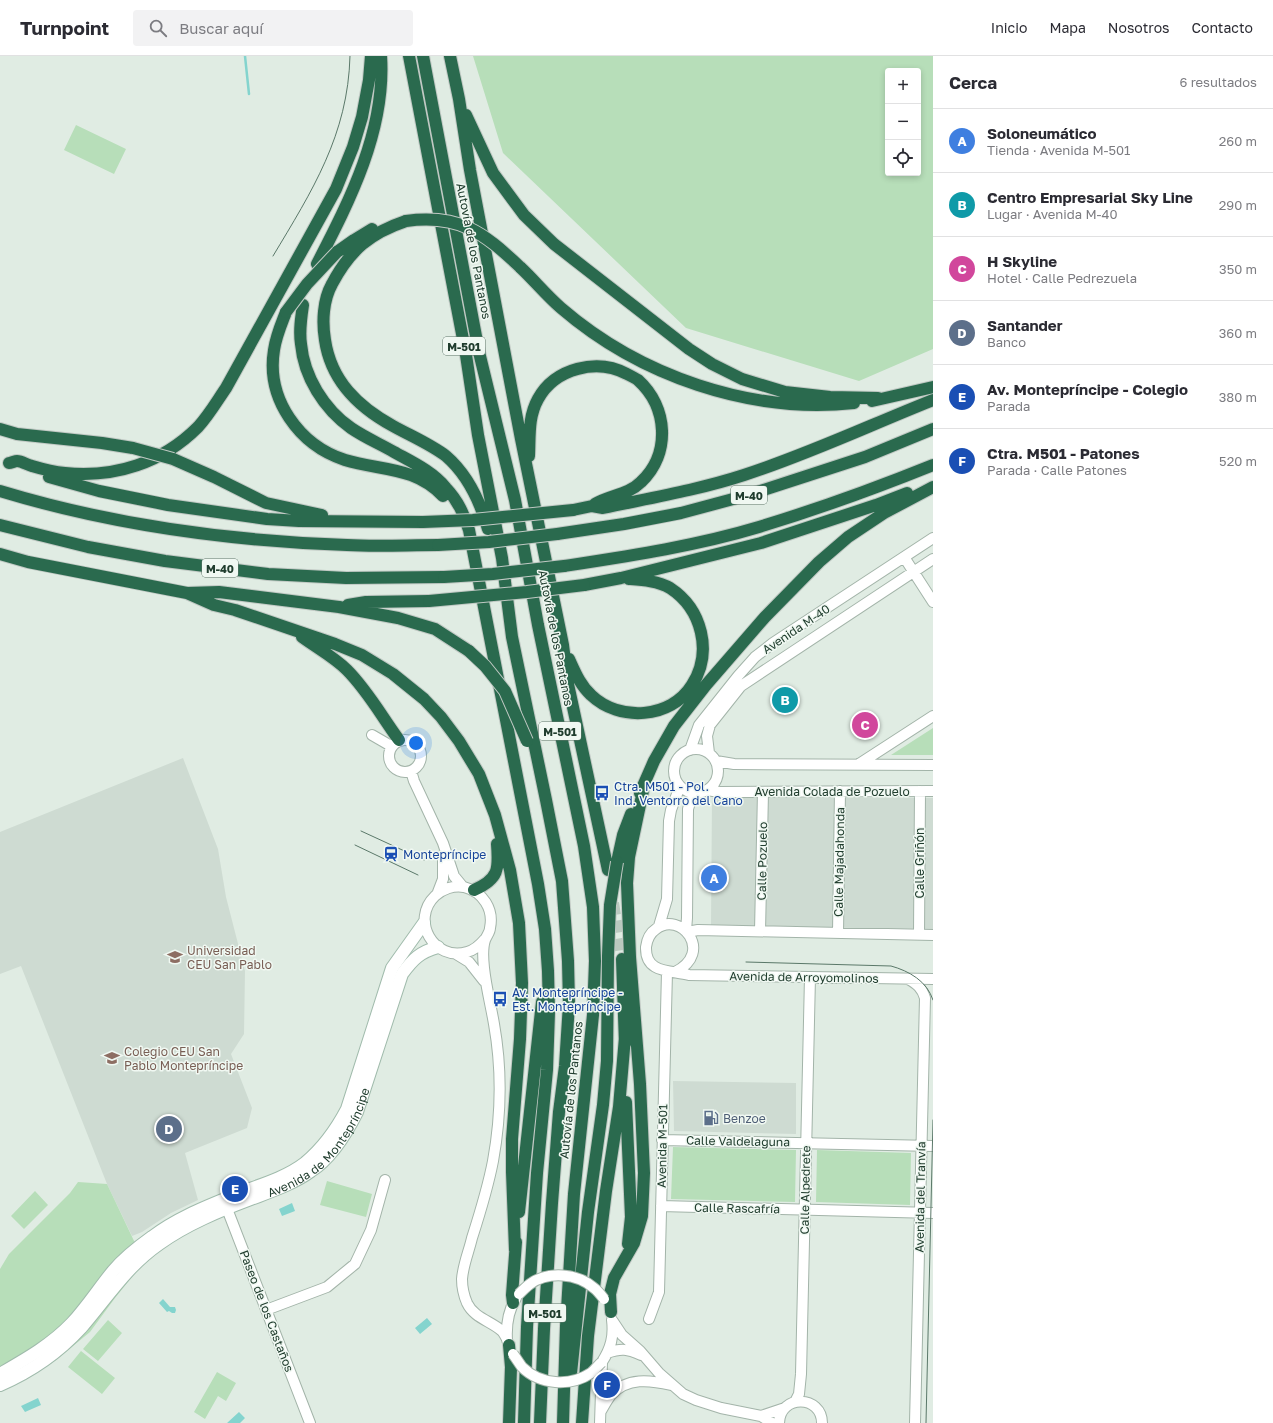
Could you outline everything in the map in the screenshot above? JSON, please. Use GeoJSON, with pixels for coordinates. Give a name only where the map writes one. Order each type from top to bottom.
{"type":"FeatureCollection","features":[{"type":"Feature","properties":{"kind":"highway"},"geometry":{"type":"LineString","coordinates":[[4,462],[18,461],[31,466],[63,473],[88,475],[117,471],[152,461],[176,447],[198,426],[210,412],[226,388],[336,189],[353,147],[362,116],[369,80],[371,56]]}},
{"type":"Feature","properties":{"kind":"highway"},"geometry":{"type":"LineString","coordinates":[[317,264],[354,190],[370,140],[377,115],[380,89],[381,56]]}},
{"type":"Feature","properties":{"kind":"highway","name":"Autovía de los Pantanos"},"geometry":{"type":"LineString","coordinates":[[409,56],[466,355],[478,435],[502,558],[512,637],[562,882],[568,961],[569,1004],[565,1066],[559,1112],[552,1203],[540,1423]]}},
{"type":"Feature","properties":{"kind":"highway","name":"Autovía de los Pantanos"},"geometry":{"type":"LineString","coordinates":[[423,56],[479,352],[515,500],[538,625],[584,846],[593,907],[595,961],[593,1015],[574,1194],[566,1326],[563,1419]]}},
{"type":"Feature","properties":{"kind":"highway"},"geometry":{"type":"LineString","coordinates":[[450,56],[459,98],[470,170],[495,307],[563,645],[568,684],[612,866],[608,956],[607,1061],[588,1212],[572,1370],[563,1419]]}},
{"type":"Feature","properties":{"kind":"highway"},"geometry":{"type":"LineString","coordinates":[[459,98],[493,173],[524,215],[554,244],[689,349],[712,364],[742,379],[786,392],[830,397],[878,398],[933,387]]}},
{"type":"Feature","properties":{"kind":"highway"},"geometry":{"type":"LineString","coordinates":[[475,563],[462,525],[451,504],[436,489],[424,480],[406,473],[345,460],[326,452],[310,442],[292,424],[275,388],[273,351],[276,338],[286,312],[307,284],[337,252],[370,229],[387,227],[406,221],[425,218],[451,221],[478,232],[505,253],[560,307],[600,337],[627,353],[688,382],[737,396],[783,404],[831,406],[869,402],[878,398]]}},
{"type":"Feature","properties":{"kind":"highway"},"geometry":{"type":"LineString","coordinates":[[387,227],[356,249],[340,268],[330,287],[325,307],[323,328],[326,351],[333,369],[343,386],[356,401],[372,414],[421,440],[445,456],[457,467],[468,482],[482,507],[496,559],[512,637]]}},
{"type":"Feature","properties":{"kind":"highway"},"geometry":{"type":"LineString","coordinates":[[304,305],[301,323],[301,344],[305,364],[314,386],[331,411],[351,428],[424,468],[446,486],[460,506],[469,530],[538,884],[545,929],[548,971],[549,1006],[547,1070],[537,1173],[527,1327],[524,1423]]}},
{"type":"Feature","properties":{"kind":"highway"},"geometry":{"type":"LineString","coordinates":[[4,462],[16,468],[99,491],[168,505],[267,519],[299,521],[423,522],[488,519],[573,510],[592,506],[602,500],[627,493],[641,482],[654,465],[661,448],[663,431],[659,411],[649,393],[637,379],[620,370],[602,366],[583,367],[568,371],[551,382],[538,399],[530,420],[527,469]]}},
{"type":"Feature","properties":{"kind":"highway"},"geometry":{"type":"LineString","coordinates":[[592,506],[603,508],[678,492],[743,475],[796,457],[933,400]]}},
{"type":"Feature","properties":{"kind":"highway","name":"M-40"},"geometry":{"type":"LineString","coordinates":[[0,491],[95,515],[168,530],[269,541],[348,546],[438,545],[489,542],[624,524],[674,514],[748,496],[865,457],[933,429]]}},
{"type":"Feature","properties":{"kind":"highway"},"geometry":{"type":"LineString","coordinates":[[0,430],[18,434],[102,443],[133,448],[173,459],[266,503],[353,521]]}},
{"type":"Feature","properties":{"kind":"highway","name":"M-40"},"geometry":{"type":"LineString","coordinates":[[0,525],[88,546],[165,561],[260,573],[346,578],[444,577],[493,574],[564,566],[686,545],[758,527],[874,489],[933,464]]}},
{"type":"Feature","properties":{"kind":"highway"},"geometry":{"type":"LineString","coordinates":[[339,607],[366,602],[429,601],[493,596],[584,585],[621,578],[761,544],[876,505],[933,483]]}},
{"type":"Feature","properties":{"kind":"highway"},"geometry":{"type":"LineString","coordinates":[[612,866],[636,802],[654,761],[674,726],[706,685],[765,617],[819,562],[848,537],[884,513],[933,487]]}},
{"type":"Feature","properties":{"kind":"highway"},"geometry":{"type":"LineString","coordinates":[[0,554],[28,562],[187,593],[219,592],[339,607],[398,618],[435,629],[469,651],[505,691],[527,741],[535,774],[546,800]]}},
{"type":"Feature","properties":{"kind":"highway"},"geometry":{"type":"LineString","coordinates":[[563,645],[580,683],[590,696],[605,706],[623,712],[645,714],[664,708],[680,699],[692,685],[698,672],[702,656],[702,636],[697,619],[686,602],[669,588],[651,582],[621,578]]}},
{"type":"Feature","properties":{"kind":"highway"},"geometry":{"type":"LineString","coordinates":[[187,593],[214,605],[235,610],[335,644],[362,655],[393,674],[424,698],[460,741],[479,774],[495,815],[510,870],[519,923],[522,983],[520,1039],[512,1146],[515,1250]]}},
{"type":"Feature","properties":{"kind":"highway"},"geometry":{"type":"LineString","coordinates":[[289,629],[326,653],[347,670],[364,690],[395,743]]}},
{"type":"Feature","properties":{"kind":"highway"},"geometry":{"type":"LineString","coordinates":[[612,1316],[610,1294],[614,1278],[634,1243],[642,1216],[644,1173],[640,1084],[630,956],[627,883],[629,857],[644,786]]}},
{"type":"Feature","properties":{"kind":"highway"},"geometry":{"type":"LineString","coordinates":[[468,888],[485,885],[494,877],[498,863],[495,815]]}},
{"type":"Feature","properties":{"kind":"highway"},"geometry":{"type":"LineString","coordinates":[[622,959],[631,1216],[628,1242],[623,1262]]}},
{"type":"Feature","properties":{"kind":"highway"},"geometry":{"type":"LineString","coordinates":[[516,1299],[512,1295],[515,1250],[543,991],[548,971]]}},
{"type":"Feature","properties":{"kind":"highway"},"geometry":{"type":"LineString","coordinates":[[582,1423],[588,1336],[606,1191],[619,1107],[625,1037]]}},
{"type":"Feature","properties":{"kind":"highway"},"geometry":{"type":"LineString","coordinates":[[509,1423],[511,1368],[510,1346]]}},
{"type":"Feature","properties":{"kind":"street","name":"Avenida M-40"},"geometry":{"type":"LineString","coordinates":[[690,750],[699,725],[755,657],[773,643],[933,538]]}},
{"type":"Feature","properties":{"kind":"street"},"geometry":{"type":"LineString","coordinates":[[904,558],[933,602]]}},
{"type":"Feature","properties":{"kind":"street","name":"Avenida M-40"},"geometry":{"type":"LineString","coordinates":[[709,753],[707,736],[710,725],[741,686],[933,559]]}},
{"type":"Feature","properties":{"kind":"street"},"geometry":{"type":"LineString","coordinates":[[859,764],[933,716]]}},
{"type":"Feature","properties":{"kind":"street"},"geometry":{"type":"LineString","coordinates":[[372,735],[395,743],[407,739],[415,743],[420,750],[421,758],[418,766],[411,771],[403,772],[391,765],[388,759],[389,752],[395,743]]}},
{"type":"Feature","properties":{"kind":"street"},"geometry":{"type":"LineString","coordinates":[[700,749],[709,753],[716,761],[718,772],[715,783],[707,790],[700,793],[693,793],[680,786],[675,776],[675,765],[681,755],[690,750],[700,749]]}},
{"type":"Feature","properties":{"kind":"street"},"geometry":{"type":"LineString","coordinates":[[716,761],[734,764],[933,765]]}},
{"type":"Feature","properties":{"kind":"street"},"geometry":{"type":"LineString","coordinates":[[411,771],[414,781],[443,843],[454,876],[468,888],[483,897],[489,907],[491,918],[490,929],[485,939],[478,947],[468,952],[456,954]]}},
{"type":"Feature","properties":{"kind":"street"},"geometry":{"type":"LineString","coordinates":[[659,926],[673,924],[686,931],[692,940],[693,950],[691,960],[684,967],[671,972],[657,969],[650,962],[646,952],[646,942],[651,933],[659,926],[667,899],[669,821],[671,810],[680,786]]}},
{"type":"Feature","properties":{"kind":"street","name":"Avenida Colada de Pozuelo"},"geometry":{"type":"LineString","coordinates":[[707,790],[719,792],[933,791]]}},
{"type":"Feature","properties":{"kind":"street","name":"Calle Majadahonda"},"geometry":{"type":"LineString","coordinates":[[838,933],[840,791]]}},
{"type":"Feature","properties":{"kind":"street","name":"Calle Griñón"},"geometry":{"type":"LineString","coordinates":[[919,934],[920,791]]}},
{"type":"Feature","properties":{"kind":"street","name":"Calle Pozuelo"},"geometry":{"type":"LineString","coordinates":[[760,931],[763,792]]}},
{"type":"Feature","properties":{"kind":"street"},"geometry":{"type":"LineString","coordinates":[[686,931],[688,809],[693,793]]}},
{"type":"Feature","properties":{"kind":"street"},"geometry":{"type":"LineString","coordinates":[[443,843],[443,879],[438,892],[426,909],[424,923],[426,932],[438,947],[447,952],[456,954],[469,962],[487,985]]}},
{"type":"Feature","properties":{"kind":"street"},"geometry":{"type":"LineString","coordinates":[[438,892],[454,886],[468,888]]}},
{"type":"Feature","properties":{"kind":"street","name":"Avenida de Montepríncipe"},"geometry":{"type":"LineString","coordinates":[[0,1385],[16,1378],[38,1365],[59,1349],[81,1328],[122,1276],[158,1244],[225,1205],[266,1183],[289,1173],[304,1163],[328,1140],[348,1109],[392,968],[424,923]]}},
{"type":"Feature","properties":{"kind":"street"},"geometry":{"type":"LineString","coordinates":[[686,931],[933,935]]}},
{"type":"Feature","properties":{"kind":"street"},"geometry":{"type":"LineString","coordinates":[[485,939],[483,955],[498,1056],[498,1119],[493,1161],[462,1279],[468,1305],[477,1316],[502,1331],[522,1367],[534,1376],[548,1381],[563,1382],[578,1379],[591,1372],[605,1358],[618,1349],[626,1349],[647,1358]]}},
{"type":"Feature","properties":{"kind":"street","name":"Avenida de Montepríncipe"},"geometry":{"type":"LineString","coordinates":[[0,1374],[33,1355],[54,1340],[72,1323],[114,1270],[152,1236],[175,1221],[225,1205],[270,1193],[313,1170],[336,1147],[349,1128],[357,1112],[402,974],[418,955],[438,947]]}},
{"type":"Feature","properties":{"kind":"street","name":"Avenida de Arroyomolinos"},"geometry":{"type":"LineString","coordinates":[[671,972],[689,975],[933,979]]}},
{"type":"Feature","properties":{"kind":"street","name":"Avenida M-501"},"geometry":{"type":"LineString","coordinates":[[649,1319],[658,1292],[662,1140],[671,972]]}},
{"type":"Feature","properties":{"kind":"street","name":"Calle Alpedrete"},"geometry":{"type":"LineString","coordinates":[[795,1402],[799,1394],[801,1374],[810,977]]}},
{"type":"Feature","properties":{"kind":"street","name":"Avenida del Tranvía"},"geometry":{"type":"LineString","coordinates":[[908,979],[917,984],[925,998],[915,1423]]}},
{"type":"Feature","properties":{"kind":"street","name":"Calle Valdelaguna"},"geometry":{"type":"LineString","coordinates":[[662,1140],[933,1146]]}},
{"type":"Feature","properties":{"kind":"street"},"geometry":{"type":"LineString","coordinates":[[266,1310],[327,1287],[355,1264],[371,1230],[385,1180]]}},
{"type":"Feature","properties":{"kind":"street","name":"Paseo de los Castaños"},"geometry":{"type":"LineString","coordinates":[[225,1205],[310,1423]]}},
{"type":"Feature","properties":{"kind":"street","name":"Calle Rascafría"},"geometry":{"type":"LineString","coordinates":[[661,1206],[933,1213]]}},
{"type":"Feature","properties":{"kind":"street"},"geometry":{"type":"LineString","coordinates":[[510,1346],[506,1326],[508,1314],[516,1299],[531,1284],[546,1277],[563,1275],[579,1279],[593,1287],[604,1299],[622,1335],[647,1358],[672,1386],[683,1394],[696,1400],[721,1408],[760,1416],[772,1423]]}},
{"type":"Feature","properties":{"kind":"street"},"geometry":{"type":"LineString","coordinates":[[488,1322],[499,1320],[508,1314]]}},
{"type":"Feature","properties":{"kind":"street"},"geometry":{"type":"LineString","coordinates":[[600,1418],[605,1358],[611,1343],[613,1331],[612,1316]]}},
{"type":"Feature","properties":{"kind":"street"},"geometry":{"type":"LineString","coordinates":[[600,1418],[611,1395],[624,1384],[645,1380],[672,1386]]}},
{"type":"Feature","properties":{"kind":"street"},"geometry":{"type":"LineString","coordinates":[[760,1416],[785,1408],[795,1402],[802,1401],[815,1407],[819,1413],[822,1423]]}},
{"type":"Feature","properties":{"kind":"street"},"geometry":{"type":"LineString","coordinates":[[779,1423],[780,1414],[785,1408]]}},
{"type":"Feature","properties":{"kind":"shaded area","name":"Universidad CEU San Pablo"},"geometry":{"type":"Polygon","coordinates":[[[183,758],[218,849],[226,897],[245,971],[244,1034],[231,1054],[252,1108],[247,1128],[185,1153],[198,1200],[171,1213],[142,1232],[132,1236],[107,1184],[21,966],[0,974],[0,832],[183,758]]]}},
{"type":"Feature","properties":{"kind":"shaded area"},"geometry":{"type":"Polygon","coordinates":[[[712,798],[933,798],[933,929],[711,926],[712,798]]]}},
{"type":"Feature","properties":{"kind":"shaded area"},"geometry":{"type":"Polygon","coordinates":[[[673,1081],[796,1083],[796,1134],[674,1131],[673,1081]]]}},
{"type":"Feature","properties":{"kind":"green space"},"geometry":{"type":"Polygon","coordinates":[[[473,56],[933,56],[933,349],[859,381],[686,328],[503,153],[473,56]]]}},
{"type":"Feature","properties":{"kind":"green space"},"geometry":{"type":"Polygon","coordinates":[[[76,125],[126,149],[114,174],[64,150],[76,125]]]}},
{"type":"Feature","properties":{"kind":"green space"},"geometry":{"type":"Polygon","coordinates":[[[933,728],[933,755],[891,755],[933,728]]]}},
{"type":"Feature","properties":{"kind":"green space"},"geometry":{"type":"Polygon","coordinates":[[[673,1147],[796,1150],[795,1202],[671,1199],[673,1147]]]}},
{"type":"Feature","properties":{"kind":"green space"},"geometry":{"type":"Polygon","coordinates":[[[817,1150],[911,1153],[910,1205],[816,1202],[817,1150]]]}},
{"type":"Feature","properties":{"kind":"green space"},"geometry":{"type":"Polygon","coordinates":[[[327,1181],[372,1194],[366,1217],[320,1205],[327,1181]]]}},
{"type":"Feature","properties":{"kind":"green space"},"geometry":{"type":"Polygon","coordinates":[[[78,1182],[107,1184],[144,1262],[90,1332],[56,1360],[0,1389],[0,1269],[9,1254],[70,1193],[78,1182]]]}},
{"type":"Feature","properties":{"kind":"green space"},"geometry":{"type":"Polygon","coordinates":[[[35,1191],[48,1205],[24,1229],[11,1216],[35,1191]]]}},
{"type":"Feature","properties":{"kind":"green space"},"geometry":{"type":"Polygon","coordinates":[[[108,1320],[122,1333],[98,1361],[83,1349],[108,1320]]]}},
{"type":"Feature","properties":{"kind":"green space"},"geometry":{"type":"Polygon","coordinates":[[[81,1351],[115,1378],[102,1394],[68,1367],[81,1351]]]}},
{"type":"Feature","properties":{"kind":"green space"},"geometry":{"type":"Polygon","coordinates":[[[217,1372],[236,1383],[226,1401],[218,1396],[205,1419],[194,1412],[217,1372]]]}},
{"type":"Feature","properties":{"kind":"water"},"geometry":{"type":"Polygon","coordinates":[[[292,1203],[295,1211],[282,1216],[279,1209],[292,1203]]]}},
{"type":"Feature","properties":{"kind":"water"},"geometry":{"type":"Polygon","coordinates":[[[163,1299],[170,1307],[175,1307],[175,1313],[169,1311],[167,1312],[159,1303],[163,1299]]]}},
{"type":"Feature","properties":{"kind":"water"},"geometry":{"type":"Polygon","coordinates":[[[427,1318],[432,1324],[420,1334],[415,1328],[427,1318]]]}},
{"type":"Feature","properties":{"kind":"water"},"geometry":{"type":"Polygon","coordinates":[[[38,1398],[41,1405],[25,1412],[21,1406],[38,1398]]]}},
{"type":"Feature","properties":{"kind":"water"},"geometry":{"type":"Polygon","coordinates":[[[239,1412],[245,1418],[240,1423],[227,1423],[239,1412]]]}},
{"type":"Feature","properties":{"kind":"waterway"},"geometry":{"type":"LineString","coordinates":[[245,56],[249,94]]}},
{"type":"Feature","properties":{"kind":"tunnel"},"geometry":{"type":"LineString","coordinates":[[613,903],[622,959]]}},
{"type":"Feature","properties":{"kind":"tram line"},"geometry":{"type":"LineString","coordinates":[[273,256],[314,185],[335,137],[343,111],[348,85],[350,56]]}},
{"type":"Feature","properties":{"kind":"tram line"},"geometry":{"type":"LineString","coordinates":[[361,831],[424,860]]}},
{"type":"Feature","properties":{"kind":"tram line"},"geometry":{"type":"LineString","coordinates":[[355,845],[418,875]]}},
{"type":"Feature","properties":{"kind":"tram line"},"geometry":{"type":"LineString","coordinates":[[746,962],[891,966],[911,974],[922,982],[933,1000]]}},
{"type":"Feature","properties":{"kind":"tram line"},"geometry":{"type":"LineString","coordinates":[[926,1423],[933,1120]]}},
{"type":"Feature","properties":{"kind":"place","name":"Centro Empresarial Sky Line"},"geometry":{"type":"Point","coordinates":[785,700]}},
{"type":"Feature","properties":{"kind":"place","name":"H Skyline"},"geometry":{"type":"Point","coordinates":[865,725]}},
{"type":"Feature","properties":{"kind":"place","name":"Ctra. M501 - Pol. Ind. Ventorro del Cano"},"geometry":{"type":"Point","coordinates":[602,793]}},
{"type":"Feature","properties":{"kind":"place","name":"Montepríncipe"},"geometry":{"type":"Point","coordinates":[391,854]}},
{"type":"Feature","properties":{"kind":"place","name":"Soloneumático"},"geometry":{"type":"Point","coordinates":[714,878]}},
{"type":"Feature","properties":{"kind":"place","name":"Universidad CEU San Pablo"},"geometry":{"type":"Point","coordinates":[175,957]}},
{"type":"Feature","properties":{"kind":"place","name":"Av. Montepríncipe - Est. Montepríncipe"},"geometry":{"type":"Point","coordinates":[500,999]}},
{"type":"Feature","properties":{"kind":"place","name":"Colegio CEU San Pablo Montepríncipe"},"geometry":{"type":"Point","coordinates":[112,1058]}},
{"type":"Feature","properties":{"kind":"place","name":"Benzoe"},"geometry":{"type":"Point","coordinates":[711,1118]}},
{"type":"Feature","properties":{"kind":"place","name":"Santander"},"geometry":{"type":"Point","coordinates":[169,1129]}},
{"type":"Feature","properties":{"kind":"place","name":"Av. Montepríncipe - Colegio"},"geometry":{"type":"Point","coordinates":[235,1189]}},
{"type":"Feature","properties":{"kind":"place","name":"Ctra. M501 - Patones"},"geometry":{"type":"Point","coordinates":[607,1385]}}]}
